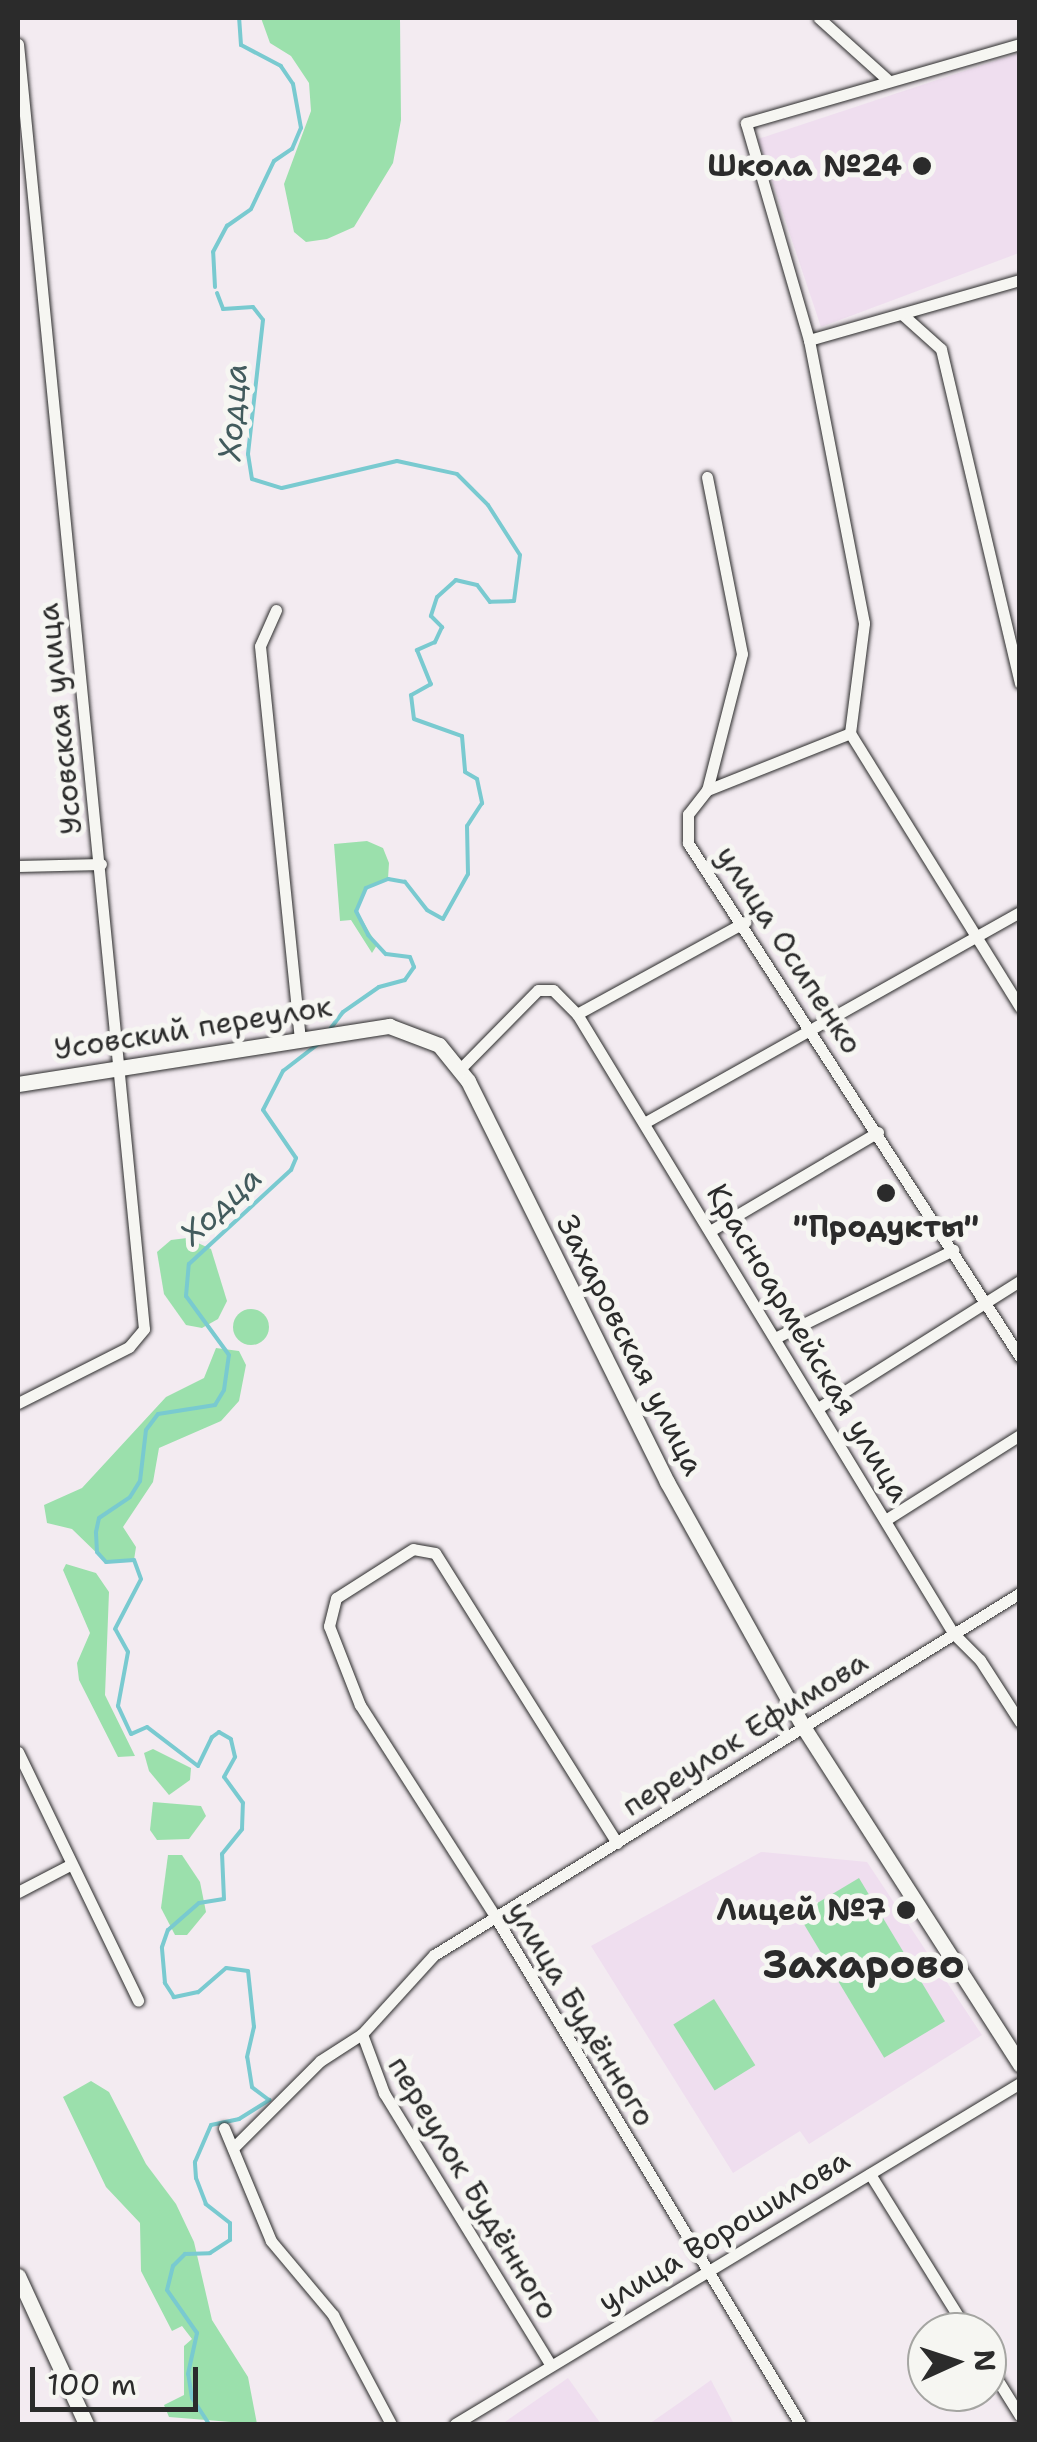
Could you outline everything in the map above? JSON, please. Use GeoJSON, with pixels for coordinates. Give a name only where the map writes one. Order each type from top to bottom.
{"type":"FeatureCollection","features":[{"type":"Feature","properties":{"kind":"street"},"geometry":{"type":"LineString","coordinates":[[819,18],[889,81]]}},
{"type":"Feature","properties":{"kind":"street","name":"Усовская улица"},"geometry":{"type":"LineString","coordinates":[[18,44],[144,1329],[129,1347],[18,1404]]}},
{"type":"Feature","properties":{"kind":"street"},"geometry":{"type":"LineString","coordinates":[[1020,44],[746,123],[809,340],[864,623],[850,733],[1020,1007]]}},
{"type":"Feature","properties":{"kind":"street"},"geometry":{"type":"LineString","coordinates":[[809,340],[1020,280]]}},
{"type":"Feature","properties":{"kind":"street"},"geometry":{"type":"LineString","coordinates":[[902,314],[942,349],[1020,683]]}},
{"type":"Feature","properties":{"kind":"street","name":"улица Осипенко"},"geometry":{"type":"LineString","coordinates":[[707,478],[742,654],[708,790],[684,828],[1020,1357]]}},
{"type":"Feature","properties":{"kind":"street"},"geometry":{"type":"LineString","coordinates":[[276,610],[260,646],[308,1038]]}},
{"type":"Feature","properties":{"kind":"street"},"geometry":{"type":"LineString","coordinates":[[708,790],[850,733]]}},
{"type":"Feature","properties":{"kind":"street"},"geometry":{"type":"LineString","coordinates":[[18,866],[101,864]]}},
{"type":"Feature","properties":{"kind":"street"},"geometry":{"type":"LineString","coordinates":[[644,1122],[1020,912]]}},
{"type":"Feature","properties":{"kind":"street"},"geometry":{"type":"LineString","coordinates":[[577,1014],[744,922]]}},
{"type":"Feature","properties":{"kind":"street","name":"Красноармейская улица"},"geometry":{"type":"LineString","coordinates":[[460,1069],[538,990],[553,990],[577,1014],[953,1633],[980,1660],[1020,1722]]}},
{"type":"Feature","properties":{"kind":"street","name":"Усовский переулок"},"geometry":{"type":"LineString","coordinates":[[18,1084],[377,1028]]}},
{"type":"Feature","properties":{"kind":"street","name":"Захаровская улица"},"geometry":{"type":"LineString","coordinates":[[377,1028],[424,1036],[460,1069],[667,1482],[804,1728],[1020,2065]]}},
{"type":"Feature","properties":{"kind":"street"},"geometry":{"type":"LineString","coordinates":[[710,1231],[878,1132]]}},
{"type":"Feature","properties":{"kind":"street"},"geometry":{"type":"LineString","coordinates":[[776,1338],[953,1250]]}},
{"type":"Feature","properties":{"kind":"street"},"geometry":{"type":"LineString","coordinates":[[818,1408],[1020,1281]]}},
{"type":"Feature","properties":{"kind":"street"},"geometry":{"type":"LineString","coordinates":[[887,1520],[1020,1436]]}},
{"type":"Feature","properties":{"kind":"street","name":"улица Будённого"},"geometry":{"type":"LineString","coordinates":[[617,1844],[436,1553],[413,1549],[353,1583],[336,1598],[329,1626],[360,1705],[496,1918],[800,2424]]}},
{"type":"Feature","properties":{"kind":"street","name":"переулок Ефимова"},"geometry":{"type":"LineString","coordinates":[[233,2148],[320,2061],[362,2034],[417,1968],[1020,1593]]}},
{"type":"Feature","properties":{"kind":"street"},"geometry":{"type":"LineString","coordinates":[[18,1752],[68,1866],[138,2000]]}},
{"type":"Feature","properties":{"kind":"street"},"geometry":{"type":"LineString","coordinates":[[18,1892],[68,1866]]}},
{"type":"Feature","properties":{"kind":"street","name":"переулок Будённого"},"geometry":{"type":"LineString","coordinates":[[362,2034],[384,2093],[550,2364]]}},
{"type":"Feature","properties":{"kind":"street","name":"улица Ворошилова"},"geometry":{"type":"LineString","coordinates":[[456,2424],[1020,2082]]}},
{"type":"Feature","properties":{"kind":"street"},"geometry":{"type":"LineString","coordinates":[[224,2128],[241,2180],[272,2241],[334,2315],[391,2424]]}},
{"type":"Feature","properties":{"kind":"street"},"geometry":{"type":"LineString","coordinates":[[870,2174],[956,2312]]}},
{"type":"Feature","properties":{"kind":"street"},"geometry":{"type":"LineString","coordinates":[[18,2276],[86,2424]]}},
{"type":"Feature","properties":{"kind":"shaded area"},"geometry":{"type":"Polygon","coordinates":[[[1019,53],[1019,253],[821,327],[758,139],[1019,53]]]}},
{"type":"Feature","properties":{"kind":"shaded area"},"geometry":{"type":"Polygon","coordinates":[[[761,1852],[867,1862],[982,2035],[809,2144],[800,2131],[733,2173],[591,1946],[761,1852]]]}},
{"type":"Feature","properties":{"kind":"shaded area"},"geometry":{"type":"Polygon","coordinates":[[[568,2378],[601,2424],[502,2424],[568,2378]]]}},
{"type":"Feature","properties":{"kind":"shaded area"},"geometry":{"type":"Polygon","coordinates":[[[711,2380],[734,2424],[649,2424],[682,2401],[711,2380]]]}},
{"type":"Feature","properties":{"kind":"green space"},"geometry":{"type":"Polygon","coordinates":[[[261,18],[400,18],[401,120],[393,163],[354,227],[327,239],[306,242],[294,232],[284,184],[311,111],[309,83],[291,56],[270,43],[261,18]]]}},
{"type":"Feature","properties":{"kind":"green space"},"geometry":{"type":"Polygon","coordinates":[[[367,841],[383,848],[389,863],[388,879],[366,888],[357,911],[377,945],[372,953],[351,920],[340,921],[334,844],[367,841]]]}},
{"type":"Feature","properties":{"kind":"green space"},"geometry":{"type":"Polygon","coordinates":[[[187,1238],[211,1249],[227,1301],[218,1319],[202,1328],[186,1325],[164,1294],[157,1252],[171,1240],[187,1238]]]}},
{"type":"Feature","properties":{"kind":"green space"},"geometry":{"type":"Polygon","coordinates":[[[251,1309],[263,1315],[269,1327],[263,1339],[251,1345],[239,1339],[233,1327],[239,1315],[251,1309]]]}},
{"type":"Feature","properties":{"kind":"green space"},"geometry":{"type":"Polygon","coordinates":[[[216,1348],[239,1351],[246,1365],[239,1401],[221,1421],[159,1448],[153,1482],[123,1527],[136,1547],[134,1560],[106,1562],[72,1529],[47,1523],[44,1505],[82,1488],[166,1397],[204,1378],[216,1348]]]}},
{"type":"Feature","properties":{"kind":"green space"},"geometry":{"type":"Polygon","coordinates":[[[66,1564],[96,1573],[109,1592],[105,1695],[135,1756],[118,1757],[79,1680],[77,1663],[90,1633],[63,1570],[66,1564]]]}},
{"type":"Feature","properties":{"kind":"green space"},"geometry":{"type":"Polygon","coordinates":[[[153,1749],[191,1768],[190,1780],[169,1795],[149,1771],[144,1753],[153,1749]]]}},
{"type":"Feature","properties":{"kind":"green space"},"geometry":{"type":"Polygon","coordinates":[[[153,1802],[201,1806],[206,1816],[189,1839],[157,1840],[150,1830],[153,1802]]]}},
{"type":"Feature","properties":{"kind":"green space"},"geometry":{"type":"Polygon","coordinates":[[[168,1855],[182,1855],[200,1882],[206,1912],[187,1935],[175,1935],[161,1908],[168,1855]]]}},
{"type":"Feature","properties":{"kind":"green space"},"geometry":{"type":"Polygon","coordinates":[[[859,1878],[945,2021],[884,2058],[798,1915],[859,1878]]]}},
{"type":"Feature","properties":{"kind":"green space"},"geometry":{"type":"Polygon","coordinates":[[[714,1999],[755,2065],[715,2091],[673,2024],[714,1999]]]}},
{"type":"Feature","properties":{"kind":"green space"},"geometry":{"type":"Polygon","coordinates":[[[91,2081],[109,2092],[146,2164],[176,2204],[194,2242],[212,2320],[248,2377],[257,2424],[169,2417],[164,2405],[184,2395],[184,2346],[192,2339],[182,2326],[172,2331],[141,2271],[140,2223],[106,2187],[63,2097],[91,2081]]]}},
{"type":"Feature","properties":{"kind":"waterway","name":"Ходца"},"geometry":{"type":"LineString","coordinates":[[215,287],[213,252],[227,226],[251,209],[274,161],[292,149],[301,128],[293,84],[281,66],[241,45],[239,18]]}},
{"type":"Feature","properties":{"kind":"waterway","name":"Ходца"},"geometry":{"type":"LineString","coordinates":[[217,293],[223,309],[253,307],[263,320],[248,454],[252,479],[282,488],[397,461],[457,474],[488,505],[520,555],[514,601],[490,602],[477,585],[456,580],[437,597],[431,616],[442,627],[435,642],[417,650],[431,684],[411,695],[414,719],[462,736],[465,772],[477,779],[482,803],[467,826],[468,874],[443,919],[427,910],[405,882],[388,879],[366,888],[356,911],[368,935],[386,954],[410,957],[414,967],[405,980],[379,987],[343,1012],[330,1029]]}},
{"type":"Feature","properties":{"kind":"waterway","name":"Ходца"},"geometry":{"type":"LineString","coordinates":[[209,2424],[192,2398],[188,2374],[197,2333],[167,2290],[173,2266],[185,2254],[210,2253],[230,2240],[230,2223],[206,2204],[196,2178],[195,2162],[211,2125],[239,2119],[269,2100],[252,2087],[247,2057],[254,2027],[248,1971],[226,1968],[198,1992],[174,1997],[165,1983],[162,1947],[168,1930],[199,1903],[224,1899],[222,1854],[242,1829],[243,1803],[224,1777],[235,1757],[231,1739],[219,1732],[212,1737],[198,1766],[147,1727],[131,1734],[118,1706],[128,1652],[115,1629],[141,1579],[134,1560],[106,1562],[97,1552],[96,1532],[99,1518],[130,1497],[140,1481],[146,1430],[158,1414],[215,1405],[224,1390],[229,1355],[186,1296],[189,1264],[291,1170],[296,1158],[263,1110],[283,1071],[318,1044]]}},
{"type":"Feature","properties":{"kind":"place","name":"Школа №24"},"geometry":{"type":"Point","coordinates":[922,166]}},
{"type":"Feature","properties":{"kind":"place","name":"\"Продукты\""},"geometry":{"type":"Point","coordinates":[886,1193]}},
{"type":"Feature","properties":{"kind":"place","name":"Лицей №7"},"geometry":{"type":"Point","coordinates":[906,1910]}},
{"type":"Feature","properties":{"kind":"district","name":"Захарово"},"geometry":{"type":"Point","coordinates":[864,1964]}}]}
